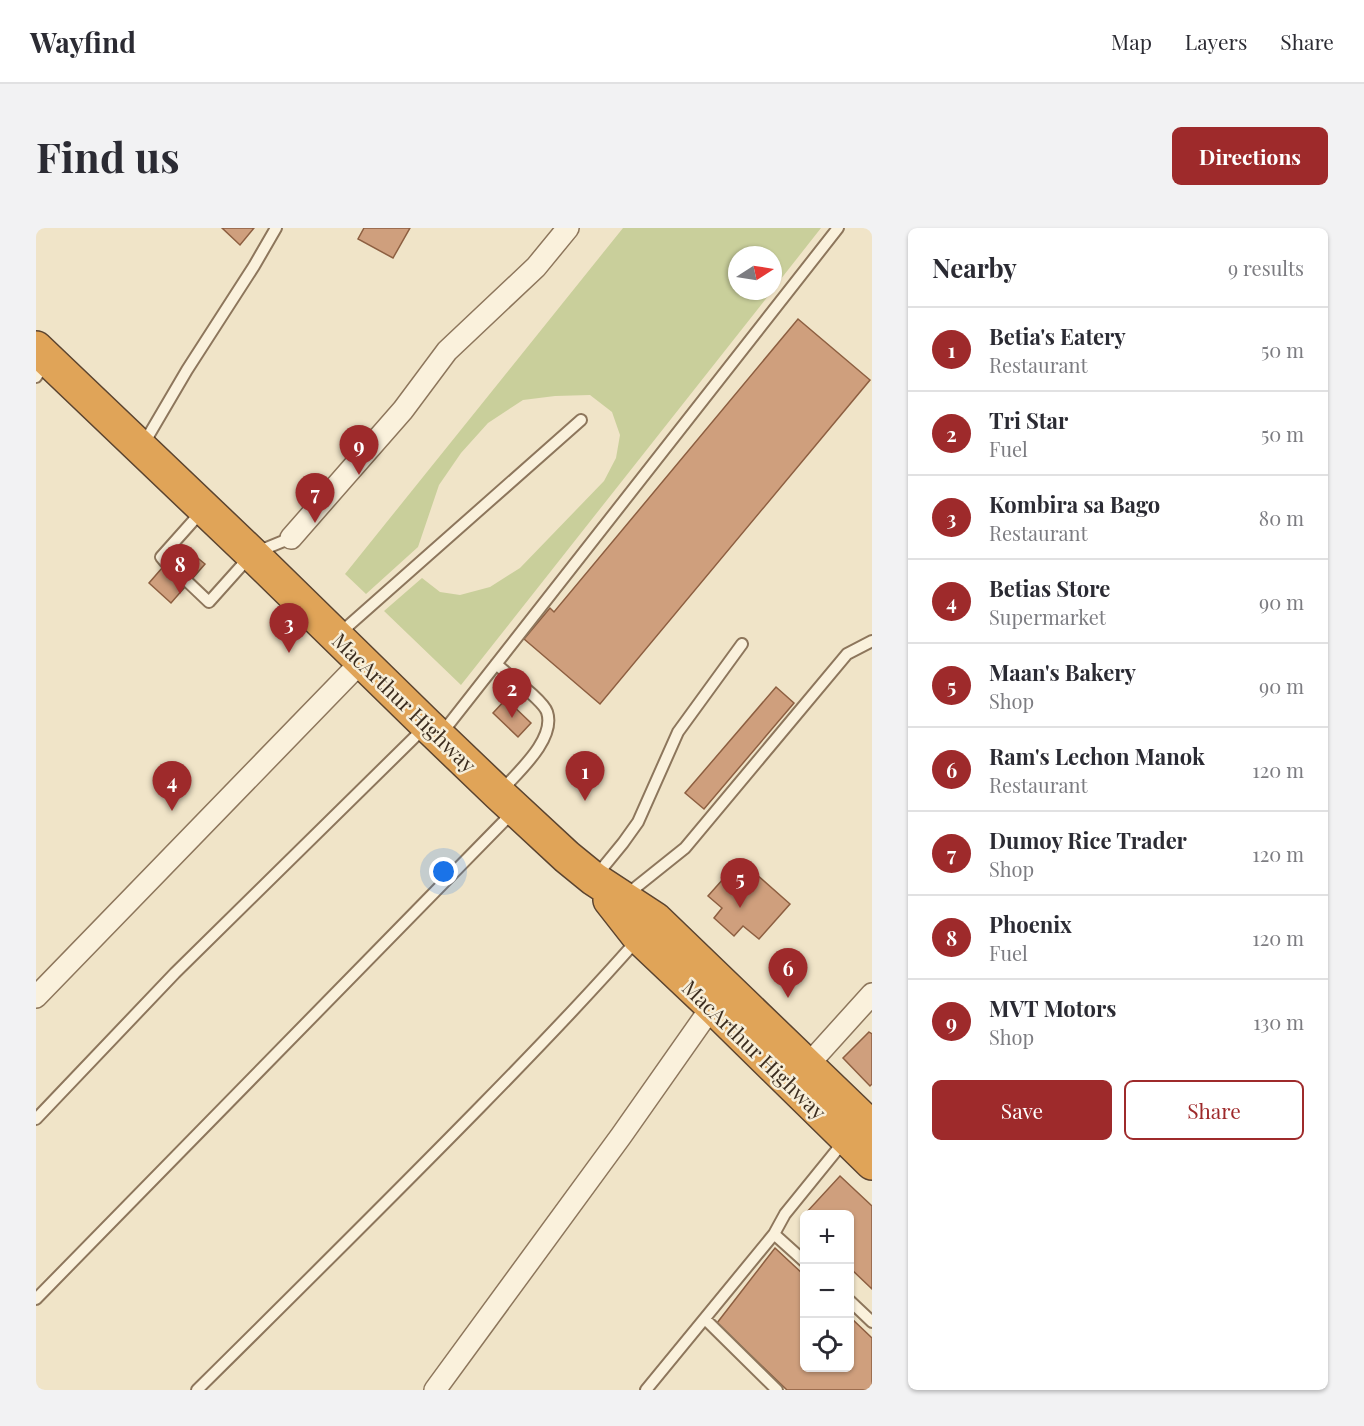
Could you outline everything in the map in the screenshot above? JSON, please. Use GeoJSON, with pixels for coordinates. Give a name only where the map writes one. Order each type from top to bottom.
{"type":"FeatureCollection","features":[{"type":"Feature","properties":{"kind":"highway","name":"MacArthur Highway"},"geometry":{"type":"LineString","coordinates":[[40,362],[141,448],[433,731],[567,857],[594,879],[655,919],[718,997],[859,1133]]}},
{"type":"Feature","properties":{"kind":"highway","name":"MacArthur Highway"},"geometry":{"type":"LineString","coordinates":[[594,879],[639,937],[807,1066],[859,1133],[872,1163]]}},
{"type":"Feature","properties":{"kind":"street"},"geometry":{"type":"LineString","coordinates":[[291,538],[403,410],[447,351],[536,267],[568,228]]}},
{"type":"Feature","properties":{"kind":"street"},"geometry":{"type":"LineString","coordinates":[[36,997],[362,661]]}},
{"type":"Feature","properties":{"kind":"street"},"geometry":{"type":"LineString","coordinates":[[807,1066],[872,994]]}},
{"type":"Feature","properties":{"kind":"street"},"geometry":{"type":"LineString","coordinates":[[435,1390],[621,1137],[718,997]]}},
{"type":"Feature","properties":{"kind":"lane"},"geometry":{"type":"LineString","coordinates":[[141,448],[276,228]]}},
{"type":"Feature","properties":{"kind":"lane"},"geometry":{"type":"LineString","coordinates":[[36,1119],[174,973],[433,731],[496,664],[838,228]]}},
{"type":"Feature","properties":{"kind":"lane"},"geometry":{"type":"LineString","coordinates":[[337,636],[581,420]]}},
{"type":"Feature","properties":{"kind":"lane"},"geometry":{"type":"LineString","coordinates":[[166,563],[161,557],[204,508]]}},
{"type":"Feature","properties":{"kind":"lane"},"geometry":{"type":"LineString","coordinates":[[189,584],[209,602],[252,554],[291,538]]}},
{"type":"Feature","properties":{"kind":"lane"},"geometry":{"type":"LineString","coordinates":[[622,898],[685,848],[847,654],[872,641]]}},
{"type":"Feature","properties":{"kind":"lane"},"geometry":{"type":"LineString","coordinates":[[594,879],[638,822],[678,732],[742,644]]}},
{"type":"Feature","properties":{"kind":"lane"},"geometry":{"type":"LineString","coordinates":[[36,1299],[508,801],[541,746],[548,726],[547,711],[539,701],[496,664]]}},
{"type":"Feature","properties":{"kind":"lane"},"geometry":{"type":"LineString","coordinates":[[197,1390],[539,1047],[639,937]]}},
{"type":"Feature","properties":{"kind":"lane"},"geometry":{"type":"LineString","coordinates":[[646,1390],[774,1233],[785,1214],[859,1133]]}},
{"type":"Feature","properties":{"kind":"lane"},"geometry":{"type":"LineString","coordinates":[[774,1233],[800,1257]]}},
{"type":"Feature","properties":{"kind":"lane"},"geometry":{"type":"LineString","coordinates":[[854,1306],[872,1322]]}},
{"type":"Feature","properties":{"kind":"lane"},"geometry":{"type":"LineString","coordinates":[[705,1319],[777,1390]]}},
{"type":"Feature","properties":{"kind":"green space"},"geometry":{"type":"Polygon","coordinates":[[[623,228],[821,228],[782,278],[782,246],[728,246],[728,300],[765,300],[461,685],[384,611],[422,578],[440,592],[460,595],[490,587],[520,568],[604,481],[616,458],[620,435],[612,412],[590,395],[523,400],[488,423],[461,453],[439,485],[418,547],[366,594],[345,574],[623,228]]]}},
{"type":"Feature","properties":{"kind":"building"},"geometry":{"type":"Polygon","coordinates":[[[222,228],[254,228],[240,245],[222,228]]]}},
{"type":"Feature","properties":{"kind":"building"},"geometry":{"type":"Polygon","coordinates":[[[364,228],[410,228],[393,258],[358,239],[364,228]]]}},
{"type":"Feature","properties":{"kind":"building"},"geometry":{"type":"Polygon","coordinates":[[[798,319],[870,380],[600,704],[524,639],[550,608],[554,612],[798,319]]]}},
{"type":"Feature","properties":{"kind":"building"},"geometry":{"type":"Polygon","coordinates":[[[182,545],[205,564],[171,603],[149,583],[182,545]]]}},
{"type":"Feature","properties":{"kind":"building"},"geometry":{"type":"Polygon","coordinates":[[[776,687],[794,703],[704,809],[685,793],[776,687]]]}},
{"type":"Feature","properties":{"kind":"building"},"geometry":{"type":"Polygon","coordinates":[[[506,699],[531,723],[518,737],[493,713],[506,699]]]}},
{"type":"Feature","properties":{"kind":"building"},"geometry":{"type":"Polygon","coordinates":[[[740,860],[790,904],[759,939],[743,926],[734,936],[714,918],[722,908],[708,896],[740,860]]]}},
{"type":"Feature","properties":{"kind":"building"},"geometry":{"type":"Polygon","coordinates":[[[869,1032],[872,1034],[872,1084],[870,1086],[843,1058],[869,1032]]]}},
{"type":"Feature","properties":{"kind":"building"},"geometry":{"type":"Polygon","coordinates":[[[840,1176],[872,1206],[872,1289],[854,1272],[854,1210],[809,1210],[840,1176]]]}},
{"type":"Feature","properties":{"kind":"building"},"geometry":{"type":"Polygon","coordinates":[[[775,1248],[800,1271],[800,1372],[854,1372],[854,1321],[872,1338],[872,1390],[787,1390],[717,1323],[775,1248]]]}},
{"type":"Feature","properties":{"kind":"place","name":"MVT Motors"},"geometry":{"type":"Point","coordinates":[359,475]}},
{"type":"Feature","properties":{"kind":"place","name":"Dumoy Rice Trader"},"geometry":{"type":"Point","coordinates":[315,523]}},
{"type":"Feature","properties":{"kind":"place","name":"Phoenix"},"geometry":{"type":"Point","coordinates":[180,594]}},
{"type":"Feature","properties":{"kind":"place","name":"Kombira sa Bago"},"geometry":{"type":"Point","coordinates":[289,653]}},
{"type":"Feature","properties":{"kind":"place","name":"Tri Star"},"geometry":{"type":"Point","coordinates":[512,718]}},
{"type":"Feature","properties":{"kind":"place","name":"Betia's Eatery"},"geometry":{"type":"Point","coordinates":[585,801]}},
{"type":"Feature","properties":{"kind":"place","name":"Betias Store"},"geometry":{"type":"Point","coordinates":[172,811]}},
{"type":"Feature","properties":{"kind":"place","name":"Maan's Bakery"},"geometry":{"type":"Point","coordinates":[740,908]}},
{"type":"Feature","properties":{"kind":"place","name":"Ram's Lechon Manok"},"geometry":{"type":"Point","coordinates":[788,998]}}]}
